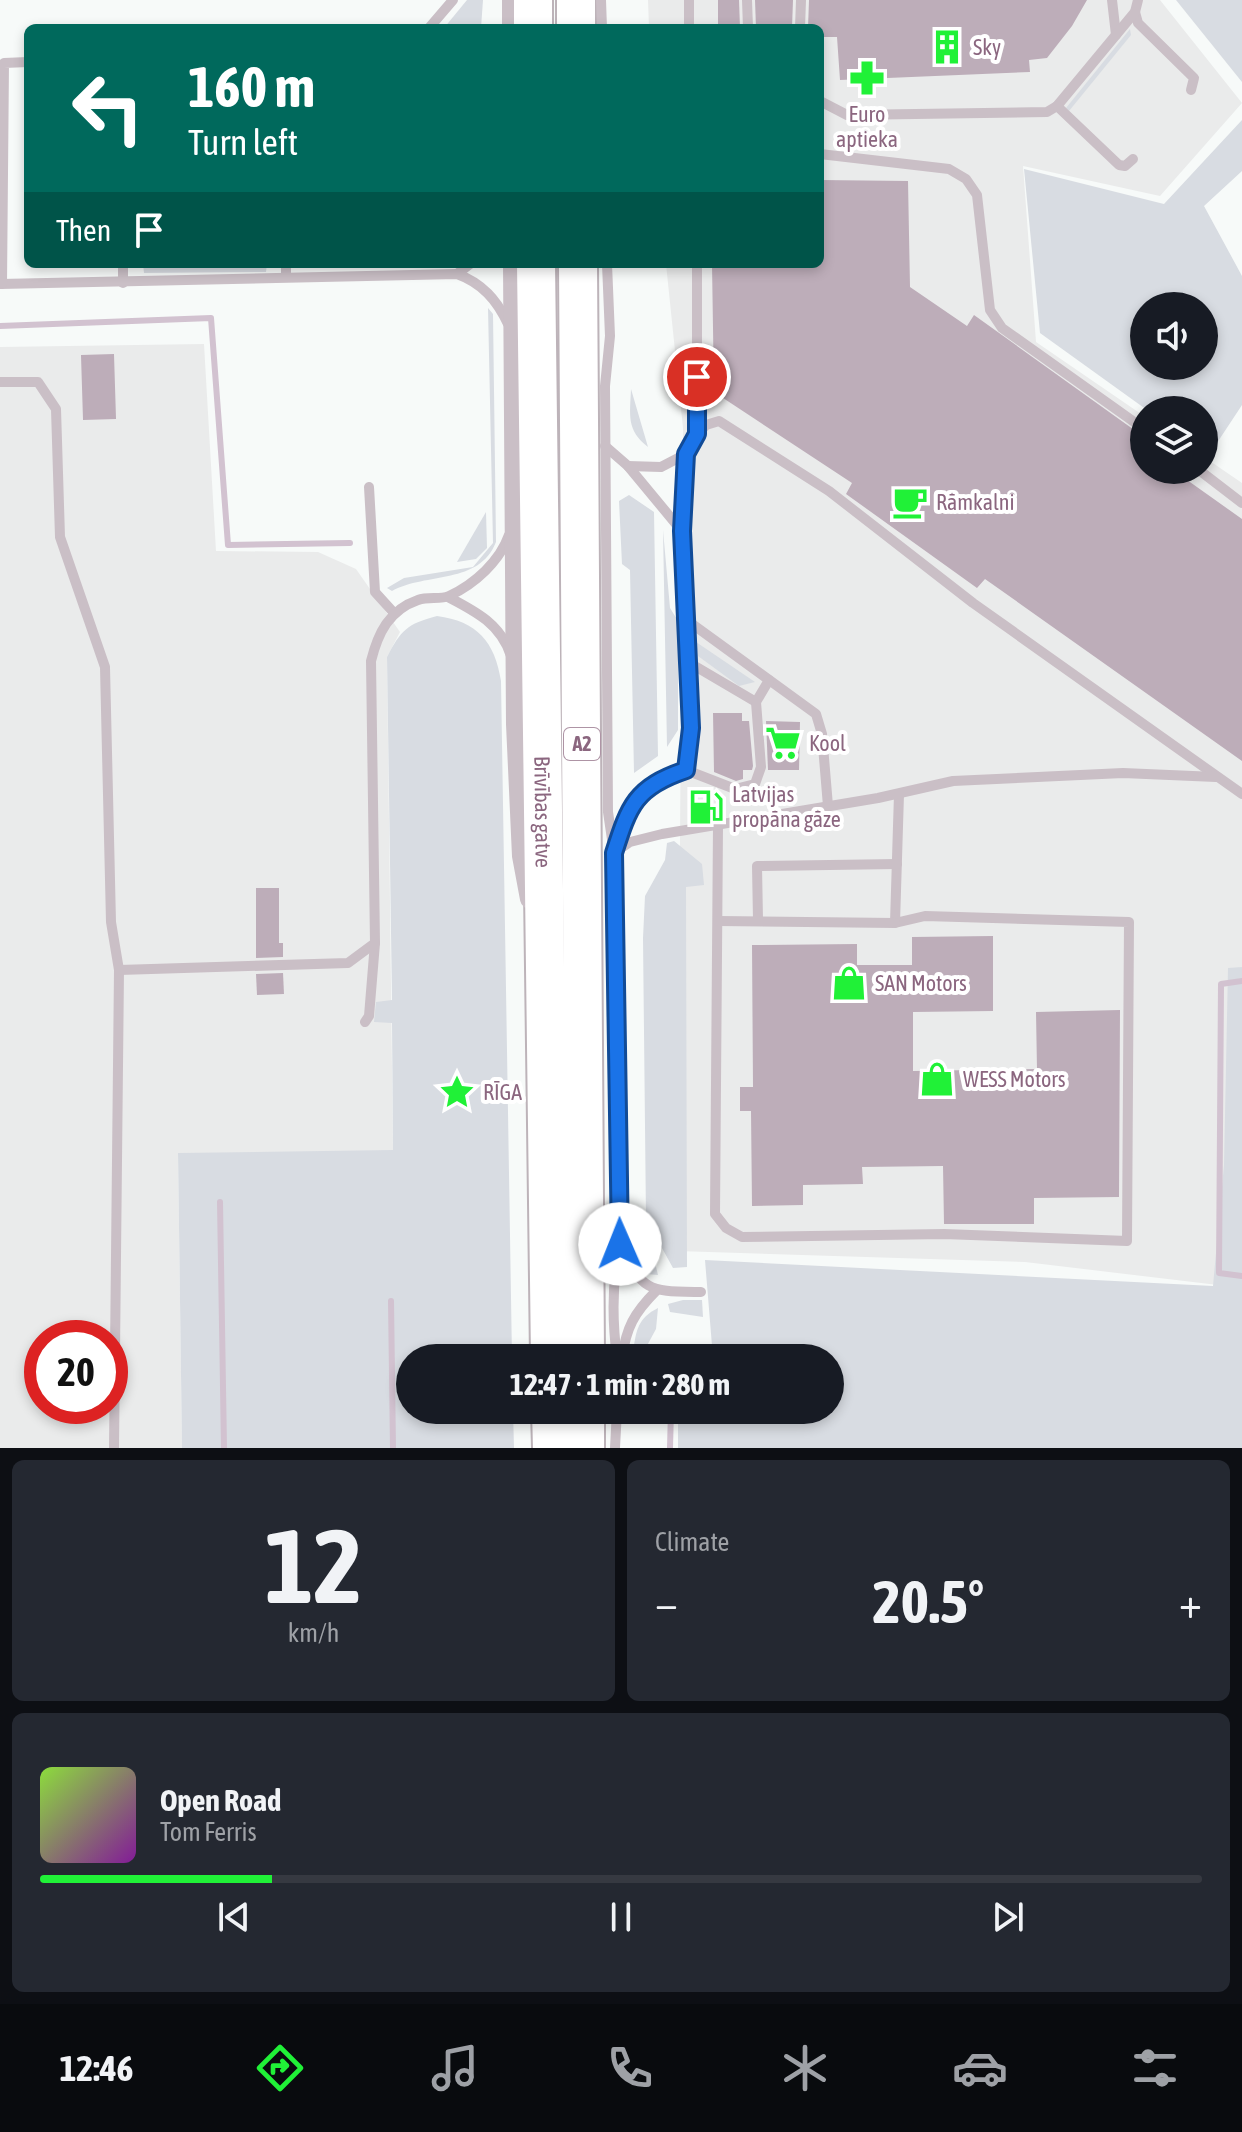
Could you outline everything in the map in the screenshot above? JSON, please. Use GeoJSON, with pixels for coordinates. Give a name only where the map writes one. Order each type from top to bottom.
{"type":"FeatureCollection","features":[{"type":"Feature","properties":{"kind":"highway"},"geometry":{"type":"LineString","coordinates":[[533,0],[533,24]]}},
{"type":"Feature","properties":{"kind":"highway"},"geometry":{"type":"LineString","coordinates":[[576,0],[576,24]]}},
{"type":"Feature","properties":{"kind":"highway","name":"Brīvības gatve"},"geometry":{"type":"LineString","coordinates":[[536,268],[542,970],[550,1344]]}},
{"type":"Feature","properties":{"kind":"highway","name":"Brīvības gatve"},"geometry":{"type":"LineString","coordinates":[[578,268],[585,1344]]}},
{"type":"Feature","properties":{"kind":"highway"},"geometry":{"type":"LineString","coordinates":[[551,1424],[552,1448]]}},
{"type":"Feature","properties":{"kind":"highway"},"geometry":{"type":"LineString","coordinates":[[585,1424],[585,1448]]}},
{"type":"Feature","properties":{"kind":"street"},"geometry":{"type":"LineString","coordinates":[[512,0],[512,24]]}},
{"type":"Feature","properties":{"kind":"street"},"geometry":{"type":"LineString","coordinates":[[513,268],[515,671],[522,856],[542,970]]}},
{"type":"Feature","properties":{"kind":"lane"},"geometry":{"type":"LineString","coordinates":[[432,24],[453,0]]}},
{"type":"Feature","properties":{"kind":"lane"},"geometry":{"type":"LineString","coordinates":[[601,0],[602,24]]}},
{"type":"Feature","properties":{"kind":"lane"},"geometry":{"type":"LineString","coordinates":[[689,0],[689,24]]}},
{"type":"Feature","properties":{"kind":"lane"},"geometry":{"type":"LineString","coordinates":[[747,0],[748,24]]}},
{"type":"Feature","properties":{"kind":"lane"},"geometry":{"type":"LineString","coordinates":[[800,24],[801,0]]}},
{"type":"Feature","properties":{"kind":"lane"},"geometry":{"type":"LineString","coordinates":[[1112,0],[1116,35]]}},
{"type":"Feature","properties":{"kind":"lane"},"geometry":{"type":"LineString","coordinates":[[824,103],[847,115],[1047,112],[1057,106],[1135,12],[1138,0]]}},
{"type":"Feature","properties":{"kind":"lane"},"geometry":{"type":"LineString","coordinates":[[1135,12],[1138,23],[1153,46],[1194,78],[1191,90]]}},
{"type":"Feature","properties":{"kind":"lane"},"geometry":{"type":"LineString","coordinates":[[24,62],[4,63],[1,284],[457,274],[481,286],[496,302],[512,333]]}},
{"type":"Feature","properties":{"kind":"lane"},"geometry":{"type":"LineString","coordinates":[[1057,106],[1086,127],[1119,165],[1125,166],[1133,159]]}},
{"type":"Feature","properties":{"kind":"lane"},"geometry":{"type":"LineString","coordinates":[[824,154],[949,169],[966,179],[977,195],[990,310],[1002,328],[1130,419]]}},
{"type":"Feature","properties":{"kind":"lane"},"geometry":{"type":"LineString","coordinates":[[123,268],[123,283]]}},
{"type":"Feature","properties":{"kind":"lane"},"geometry":{"type":"LineString","coordinates":[[286,268],[286,277]]}},
{"type":"Feature","properties":{"kind":"lane"},"geometry":{"type":"LineString","coordinates":[[357,268],[357,277]]}},
{"type":"Feature","properties":{"kind":"lane"},"geometry":{"type":"LineString","coordinates":[[457,274],[465,268]]}},
{"type":"Feature","properties":{"kind":"lane"},"geometry":{"type":"LineString","coordinates":[[607,268],[610,336],[605,386],[608,812],[614,853],[620,1244],[615,1269],[618,1344]]}},
{"type":"Feature","properties":{"kind":"lane"},"geometry":{"type":"LineString","coordinates":[[697,268],[697,434]]}},
{"type":"Feature","properties":{"kind":"lane"},"geometry":{"type":"LineString","coordinates":[[0,382],[38,382],[56,409],[60,537],[105,667],[111,922],[119,970],[114,1448]]}},
{"type":"Feature","properties":{"kind":"lane"},"geometry":{"type":"LineString","coordinates":[[686,770],[691,728],[688,621],[683,595],[686,454],[706,425],[719,421],[829,491],[973,603],[1242,794]]}},
{"type":"Feature","properties":{"kind":"lane"},"geometry":{"type":"LineString","coordinates":[[605,446],[628,466],[682,531]]}},
{"type":"Feature","properties":{"kind":"lane"},"geometry":{"type":"LineString","coordinates":[[628,466],[661,467],[686,454]]}},
{"type":"Feature","properties":{"kind":"lane"},"geometry":{"type":"LineString","coordinates":[[1217,484],[1242,503]]}},
{"type":"Feature","properties":{"kind":"lane"},"geometry":{"type":"LineString","coordinates":[[369,487],[375,592],[394,613]]}},
{"type":"Feature","properties":{"kind":"lane"},"geometry":{"type":"LineString","coordinates":[[448,597],[503,554],[514,519]]}},
{"type":"Feature","properties":{"kind":"lane"},"geometry":{"type":"LineString","coordinates":[[365,1022],[369,1016],[375,943],[371,661],[378,634],[394,613],[419,599],[448,597],[483,615],[498,631],[515,671]]}},
{"type":"Feature","properties":{"kind":"lane"},"geometry":{"type":"LineString","coordinates":[[688,621],[816,714],[822,734],[828,806]]}},
{"type":"Feature","properties":{"kind":"lane"},"geometry":{"type":"LineString","coordinates":[[688,662],[756,702]]}},
{"type":"Feature","properties":{"kind":"lane"},"geometry":{"type":"LineString","coordinates":[[614,853],[628,808],[662,778],[686,770],[735,789],[755,784],[761,767],[756,702],[769,680]]}},
{"type":"Feature","properties":{"kind":"lane"},"geometry":{"type":"LineString","coordinates":[[614,853],[630,842],[899,794],[953,781],[1039,775],[1218,777]]}},
{"type":"Feature","properties":{"kind":"lane"},"geometry":{"type":"LineString","coordinates":[[895,923],[899,794]]}},
{"type":"Feature","properties":{"kind":"lane"},"geometry":{"type":"LineString","coordinates":[[718,825],[715,1214],[726,1228],[742,1237],[930,1233],[1127,1241],[1129,922],[925,916],[895,923],[718,921]]}},
{"type":"Feature","properties":{"kind":"lane"},"geometry":{"type":"LineString","coordinates":[[758,920],[757,866],[897,864]]}},
{"type":"Feature","properties":{"kind":"lane"},"geometry":{"type":"LineString","coordinates":[[119,970],[348,963],[375,943]]}},
{"type":"Feature","properties":{"kind":"lane"},"geometry":{"type":"LineString","coordinates":[[620,1244],[635,1276],[656,1291],[701,1292]]}},
{"type":"Feature","properties":{"kind":"lane"},"geometry":{"type":"LineString","coordinates":[[622,1344],[625,1329],[636,1311],[656,1291]]}},
{"type":"Feature","properties":{"kind":"lane"},"geometry":{"type":"LineString","coordinates":[[615,1448],[616,1424]]}},
{"type":"Feature","properties":{"kind":"shaded area"},"geometry":{"type":"Polygon","coordinates":[[[467,0],[483,0],[481,24],[447,24],[467,0]]]}},
{"type":"Feature","properties":{"kind":"shaded area"},"geometry":{"type":"Polygon","coordinates":[[[648,0],[1160,0],[1242,103],[1160,196],[1023,166],[1036,342],[1130,406],[1130,484],[1218,484],[1218,467],[1242,483],[1242,1278],[1218,1285],[1025,1262],[677,1251],[683,428],[666,268],[824,268],[824,24],[649,24],[648,0]]]}},
{"type":"Feature","properties":{"kind":"shaded area"},"geometry":{"type":"Polygon","coordinates":[[[1176,0],[1242,0],[1242,82],[1176,0]]]}},
{"type":"Feature","properties":{"kind":"shaded area"},"geometry":{"type":"Polygon","coordinates":[[[1130,29],[1131,35],[1069,111],[1066,108],[1130,29]]]}},
{"type":"Feature","properties":{"kind":"shaded area"},"geometry":{"type":"Polygon","coordinates":[[[1242,120],[1242,171],[1204,206],[1242,276],[1242,405],[1218,441],[1218,396],[1130,398],[1040,333],[1024,169],[1164,204],[1242,120]]]}},
{"type":"Feature","properties":{"kind":"shaded area"},"geometry":{"type":"Polygon","coordinates":[[[143,268],[266,268],[266,272],[144,273],[143,268]]]}},
{"type":"Feature","properties":{"kind":"shaded area"},"geometry":{"type":"Polygon","coordinates":[[[488,308],[493,314],[496,542],[478,565],[451,576],[421,581],[392,591],[387,588],[404,578],[473,567],[493,543],[488,308]]]}},
{"type":"Feature","properties":{"kind":"shaded area"},"geometry":{"type":"Polygon","coordinates":[[[204,344],[216,551],[318,552],[356,569],[400,632],[387,657],[393,1151],[178,1154],[182,1448],[0,1448],[0,347],[204,344]]]}},
{"type":"Feature","properties":{"kind":"shaded area"},"geometry":{"type":"Polygon","coordinates":[[[631,389],[648,447],[633,428],[631,389]]]}},
{"type":"Feature","properties":{"kind":"shaded area"},"geometry":{"type":"Polygon","coordinates":[[[629,495],[654,512],[658,756],[634,773],[630,570],[622,564],[619,501],[629,495]]]}},
{"type":"Feature","properties":{"kind":"shaded area"},"geometry":{"type":"Polygon","coordinates":[[[486,512],[487,548],[476,559],[457,562],[486,512]]]}},
{"type":"Feature","properties":{"kind":"shaded area"},"geometry":{"type":"Polygon","coordinates":[[[663,530],[670,608],[678,621],[678,730],[667,747],[663,530]]]}},
{"type":"Feature","properties":{"kind":"shaded area"},"geometry":{"type":"Polygon","coordinates":[[[437,616],[473,628],[489,645],[501,681],[512,1344],[396,1344],[396,1424],[513,1424],[514,1448],[182,1448],[178,1153],[393,1150],[392,1023],[374,1022],[376,1002],[392,1000],[387,657],[396,640],[418,622],[437,616]]]}},
{"type":"Feature","properties":{"kind":"shaded area"},"geometry":{"type":"Polygon","coordinates":[[[696,642],[755,682],[739,686],[698,656],[696,642]]]}},
{"type":"Feature","properties":{"kind":"shaded area"},"geometry":{"type":"Polygon","coordinates":[[[674,841],[702,864],[704,885],[686,887],[687,1267],[673,1268],[646,1219],[643,938],[645,896],[665,860],[667,843],[674,841]]]}},
{"type":"Feature","properties":{"kind":"shaded area"},"geometry":{"type":"Polygon","coordinates":[[[1242,967],[1242,1448],[678,1448],[678,1424],[844,1424],[844,1344],[712,1344],[705,1260],[1213,1286],[1224,1165],[1228,968],[1242,967]]]}},
{"type":"Feature","properties":{"kind":"shaded area"},"geometry":{"type":"Polygon","coordinates":[[[639,1238],[653,1254],[658,1275],[646,1274],[639,1264],[639,1238]]]}},
{"type":"Feature","properties":{"kind":"shaded area"},"geometry":{"type":"Polygon","coordinates":[[[702,1300],[703,1317],[670,1312],[668,1304],[702,1300]]]}},
{"type":"Feature","properties":{"kind":"shaded area"},"geometry":{"type":"Polygon","coordinates":[[[658,1308],[656,1329],[648,1344],[634,1344],[639,1326],[646,1316],[658,1308]]]}},
{"type":"Feature","properties":{"kind":"building"},"geometry":{"type":"Polygon","coordinates":[[[718,0],[739,0],[740,24],[718,24],[718,0]]]}},
{"type":"Feature","properties":{"kind":"building"},"geometry":{"type":"Polygon","coordinates":[[[755,0],[793,0],[792,24],[756,24],[755,0]]]}},
{"type":"Feature","properties":{"kind":"building","name":"Sky"},"geometry":{"type":"Polygon","coordinates":[[[809,0],[1087,0],[1072,26],[1047,58],[1029,60],[1030,72],[840,80],[837,37],[824,37],[824,24],[808,24],[809,0]]]}},
{"type":"Feature","properties":{"kind":"building"},"geometry":{"type":"Polygon","coordinates":[[[824,180],[908,181],[910,287],[967,326],[974,315],[1130,427],[1130,484],[1193,484],[1242,519],[1242,761],[985,579],[977,588],[846,494],[852,483],[714,392],[712,268],[824,268],[824,180]]]}},
{"type":"Feature","properties":{"kind":"building"},"geometry":{"type":"Polygon","coordinates":[[[114,354],[116,419],[83,420],[81,355],[114,354]]]}},
{"type":"Feature","properties":{"kind":"building"},"geometry":{"type":"Polygon","coordinates":[[[713,713],[742,713],[742,721],[749,721],[753,766],[752,770],[743,770],[743,779],[736,781],[714,772],[713,713]]]}},
{"type":"Feature","properties":{"kind":"building"},"geometry":{"type":"Polygon","coordinates":[[[766,721],[800,722],[799,770],[768,770],[766,721]]]}},
{"type":"Feature","properties":{"kind":"building"},"geometry":{"type":"Polygon","coordinates":[[[256,888],[279,888],[279,943],[283,943],[283,957],[256,958],[256,888]]]}},
{"type":"Feature","properties":{"kind":"building","name":"WESS Motors"},"geometry":{"type":"Polygon","coordinates":[[[993,936],[993,1011],[913,1012],[913,1071],[1037,1069],[1036,1012],[1120,1010],[1119,1197],[1034,1198],[1034,1224],[944,1224],[943,1166],[862,1167],[863,1184],[803,1185],[803,1205],[752,1206],[751,1111],[740,1111],[740,1087],[753,1087],[752,945],[857,944],[857,965],[912,965],[912,937],[993,936]]]}},
{"type":"Feature","properties":{"kind":"building"},"geometry":{"type":"Polygon","coordinates":[[[283,973],[284,994],[257,995],[256,974],[283,973]]]}},
{"type":"Feature","properties":{"kind":"waterway"},"geometry":{"type":"LineString","coordinates":[[0,326],[211,318],[228,545],[350,543]]}},
{"type":"Feature","properties":{"kind":"waterway"},"geometry":{"type":"LineString","coordinates":[[1242,981],[1221,984],[1219,1273],[1242,1276]]}},
{"type":"Feature","properties":{"kind":"waterway"},"geometry":{"type":"LineString","coordinates":[[220,1202],[224,1448]]}},
{"type":"Feature","properties":{"kind":"waterway"},"geometry":{"type":"LineString","coordinates":[[391,1301],[393,1448]]}},
{"type":"Feature","properties":{"kind":"waterway"},"geometry":{"type":"LineString","coordinates":[[670,1448],[671,1424]]}},
{"type":"Feature","properties":{"kind":"place","name":"Sky"},"geometry":{"type":"Point","coordinates":[947,47]}},
{"type":"Feature","properties":{"kind":"place","name":"Euro aptieka"},"geometry":{"type":"Point","coordinates":[867,78]}},
{"type":"Feature","properties":{"kind":"place","name":"Rāmkalni"},"geometry":{"type":"Point","coordinates":[910,502]}},
{"type":"Feature","properties":{"kind":"place","name":"Kool"},"geometry":{"type":"Point","coordinates":[783,743]}},
{"type":"Feature","properties":{"kind":"place","name":"Latvijas propāna gāze"},"geometry":{"type":"Point","coordinates":[706,807]}},
{"type":"Feature","properties":{"kind":"place","name":"SAN Motors"},"geometry":{"type":"Point","coordinates":[849,983]}},
{"type":"Feature","properties":{"kind":"place","name":"WESS Motors"},"geometry":{"type":"Point","coordinates":[937,1079]}},
{"type":"Feature","properties":{"kind":"place","name":"RĪGA"},"geometry":{"type":"Point","coordinates":[457,1092]}},
{"type":"Feature","properties":{"kind":"route"},"geometry":{"type":"LineString","coordinates":[[620,1244],[614,853],[628,808],[662,778],[686,770],[691,728],[688,621],[683,595],[683,491],[686,454],[697,434],[697,377]]}}]}
